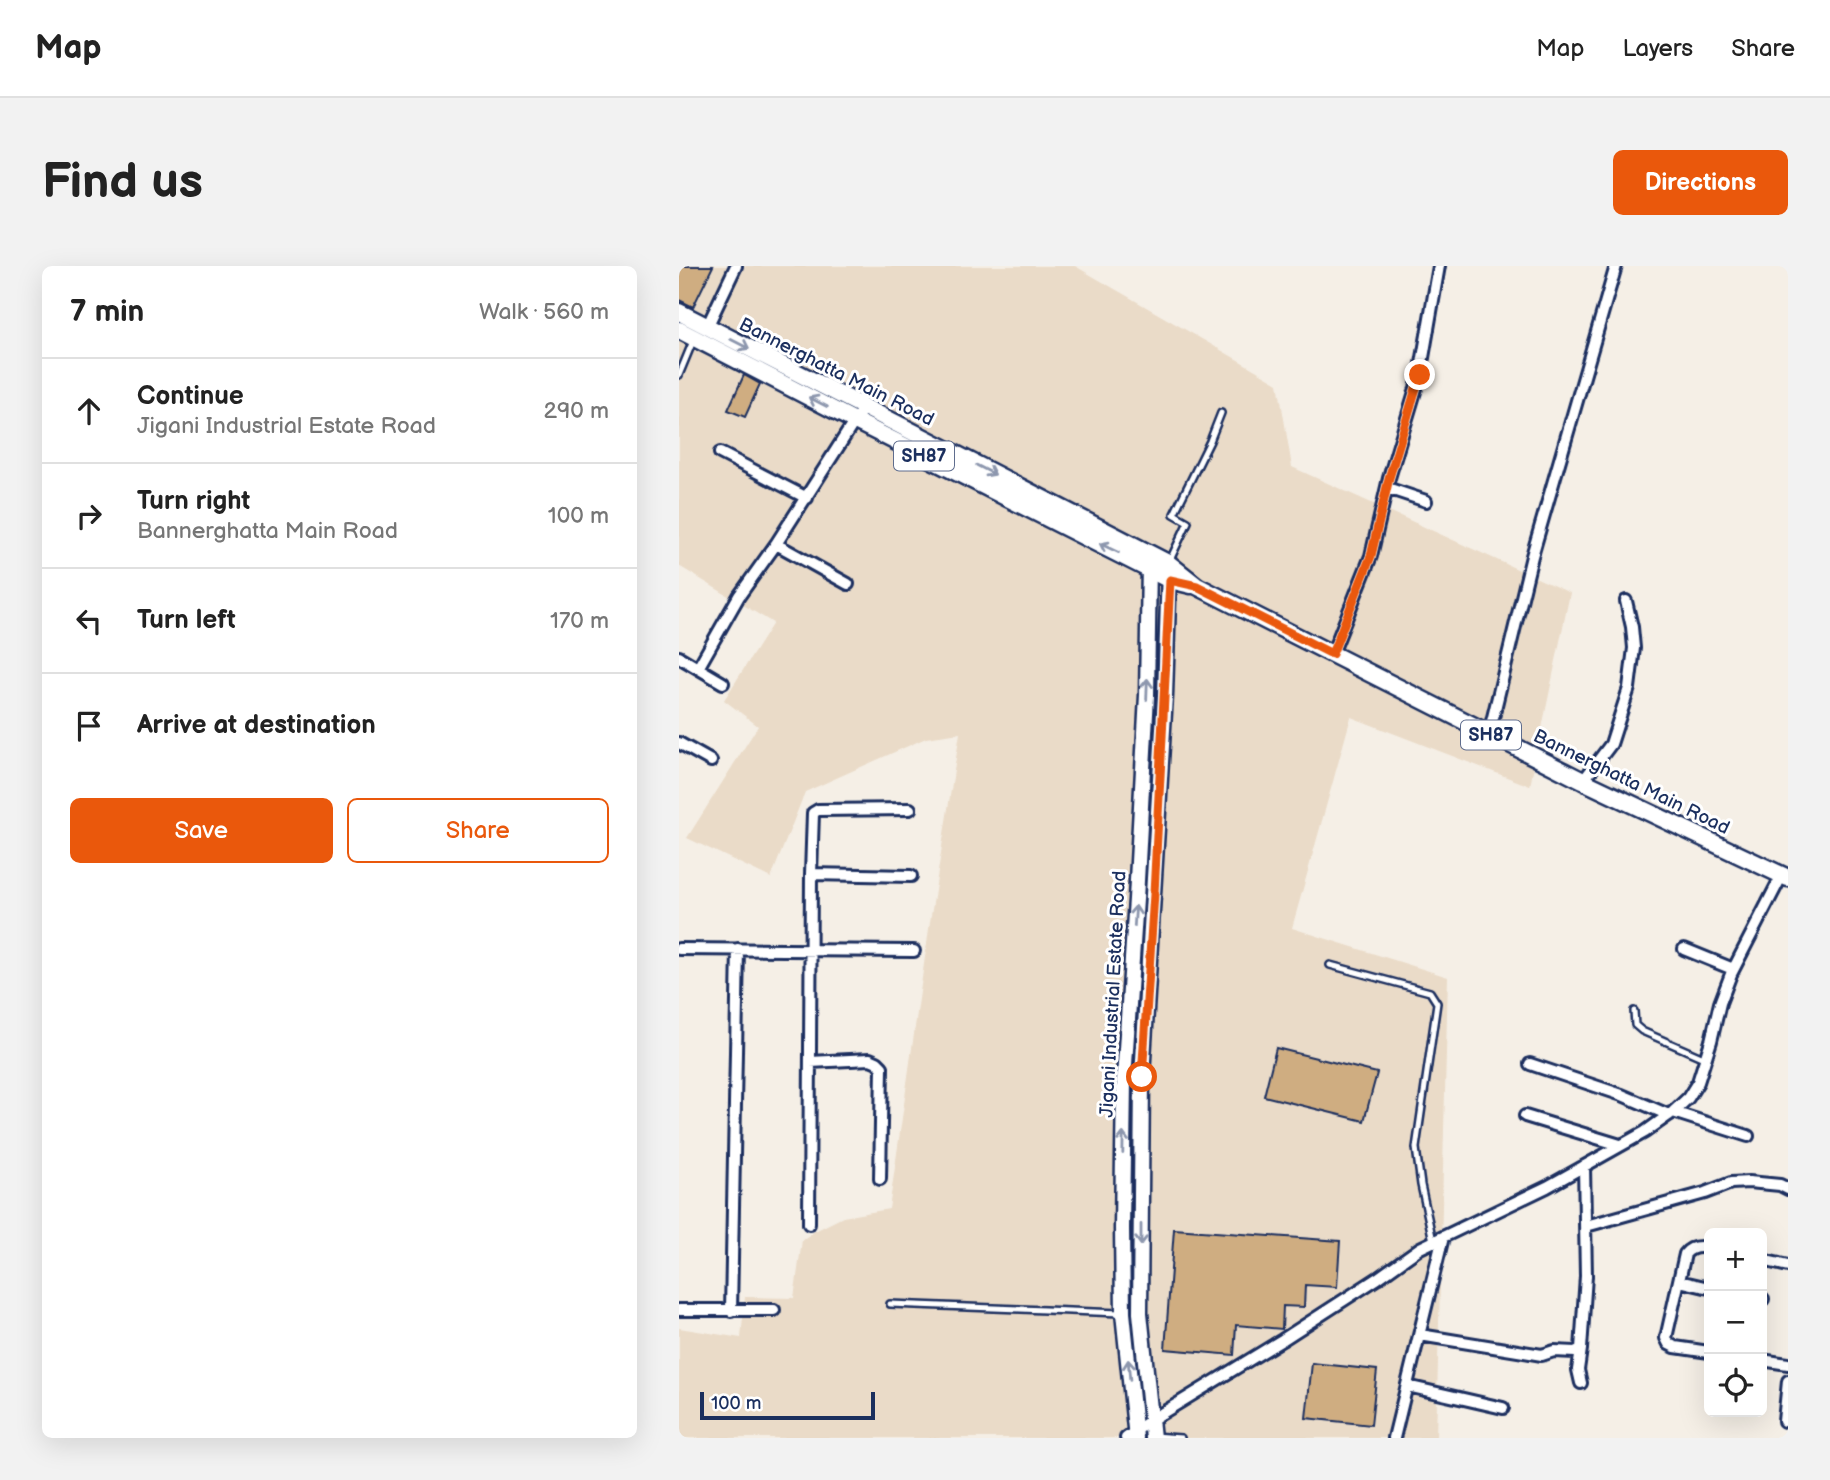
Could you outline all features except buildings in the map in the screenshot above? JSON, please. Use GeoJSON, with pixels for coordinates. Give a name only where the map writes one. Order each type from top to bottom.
{"type":"FeatureCollection","features":[{"type":"Feature","properties":{"kind":"main road","name":"Bannerghatta Main Road"},"geometry":{"type":"LineString","coordinates":[[679,312],[701,332],[1149,561],[1170,580],[1197,586]]}},
{"type":"Feature","properties":{"kind":"main road","name":"Bannerghatta Main Road"},"geometry":{"type":"LineString","coordinates":[[679,330],[701,332]]}},
{"type":"Feature","properties":{"kind":"main road","name":"Bannerghatta Main Road"},"geometry":{"type":"LineString","coordinates":[[1149,561],[1168,563],[1197,586],[1583,781],[1785,877]]}},
{"type":"Feature","properties":{"kind":"main road","name":"Jigani Industrial Estate Road"},"geometry":{"type":"LineString","coordinates":[[1132,1436],[1123,1313],[1124,1079],[1147,695],[1149,561]]}},
{"type":"Feature","properties":{"kind":"main road","name":"Jigani Industrial Estate Road"},"geometry":{"type":"LineString","coordinates":[[1153,1437],[1140,1313],[1142,1077],[1170,580],[1168,563]]}},
{"type":"Feature","properties":{"kind":"street"},"geometry":{"type":"LineString","coordinates":[[701,332],[736,266]]}},
{"type":"Feature","properties":{"kind":"street"},"geometry":{"type":"LineString","coordinates":[[1332,654],[1371,556],[1387,488],[1420,375],[1439,266]]}},
{"type":"Feature","properties":{"kind":"street"},"geometry":{"type":"LineString","coordinates":[[1489,734],[1532,556],[1616,266]]}},
{"type":"Feature","properties":{"kind":"street"},"geometry":{"type":"LineString","coordinates":[[698,668],[739,596],[807,498],[859,415]]}},
{"type":"Feature","properties":{"kind":"street"},"geometry":{"type":"LineString","coordinates":[[720,453],[807,498]]}},
{"type":"Feature","properties":{"kind":"street"},"geometry":{"type":"LineString","coordinates":[[1387,488],[1426,501]]}},
{"type":"Feature","properties":{"kind":"street"},"geometry":{"type":"LineString","coordinates":[[776,544],[848,584]]}},
{"type":"Feature","properties":{"kind":"street"},"geometry":{"type":"LineString","coordinates":[[1583,781],[1611,744],[1629,688],[1634,648],[1626,601]]}},
{"type":"Feature","properties":{"kind":"street"},"geometry":{"type":"LineString","coordinates":[[679,657],[723,683]]}},
{"type":"Feature","properties":{"kind":"street"},"geometry":{"type":"LineString","coordinates":[[679,743],[711,761]]}},
{"type":"Feature","properties":{"kind":"street"},"geometry":{"type":"LineString","coordinates":[[809,1224],[812,816],[815,811],[909,809]]}},
{"type":"Feature","properties":{"kind":"street"},"geometry":{"type":"LineString","coordinates":[[811,874],[911,876]]}},
{"type":"Feature","properties":{"kind":"street"},"geometry":{"type":"LineString","coordinates":[[1132,1436],[1151,1420],[1282,1340],[1420,1248],[1547,1187],[1645,1132],[1671,1114],[1688,1098],[1697,1082],[1733,969],[1785,877]]}},
{"type":"Feature","properties":{"kind":"street"},"geometry":{"type":"LineString","coordinates":[[679,948],[914,951]]}},
{"type":"Feature","properties":{"kind":"street"},"geometry":{"type":"LineString","coordinates":[[731,1311],[738,949]]}},
{"type":"Feature","properties":{"kind":"street"},"geometry":{"type":"LineString","coordinates":[[1684,949],[1733,969]]}},
{"type":"Feature","properties":{"kind":"street"},"geometry":{"type":"LineString","coordinates":[[810,1062],[870,1059],[882,1067],[880,1179]]}},
{"type":"Feature","properties":{"kind":"street"},"geometry":{"type":"LineString","coordinates":[[1530,1064],[1671,1114],[1748,1136]]}},
{"type":"Feature","properties":{"kind":"street"},"geometry":{"type":"LineString","coordinates":[[1525,1116],[1621,1146]]}},
{"type":"Feature","properties":{"kind":"street"},"geometry":{"type":"LineString","coordinates":[[1581,1382],[1578,1370],[1586,1276],[1584,1166]]}},
{"type":"Feature","properties":{"kind":"street"},"geometry":{"type":"LineString","coordinates":[[1586,1226],[1705,1193],[1731,1183],[1780,1185],[1788,1189]]}},
{"type":"Feature","properties":{"kind":"street"},"geometry":{"type":"LineString","coordinates":[[1395,1438],[1420,1335],[1438,1239]]}},
{"type":"Feature","properties":{"kind":"street"},"geometry":{"type":"LineString","coordinates":[[1704,1247],[1688,1250],[1685,1254],[1666,1338],[1669,1344],[1675,1347],[1704,1351]]}},
{"type":"Feature","properties":{"kind":"street"},"geometry":{"type":"LineString","coordinates":[[1767,1261],[1788,1266]]}},
{"type":"Feature","properties":{"kind":"street"},"geometry":{"type":"LineString","coordinates":[[1679,1281],[1704,1286]]}},
{"type":"Feature","properties":{"kind":"street"},"geometry":{"type":"LineString","coordinates":[[679,1310],[774,1310]]}},
{"type":"Feature","properties":{"kind":"street"},"geometry":{"type":"LineString","coordinates":[[1420,1335],[1542,1355],[1554,1351],[1575,1352],[1581,1349]]}},
{"type":"Feature","properties":{"kind":"street"},"geometry":{"type":"LineString","coordinates":[[1767,1361],[1788,1364]]}},
{"type":"Feature","properties":{"kind":"street"},"geometry":{"type":"LineString","coordinates":[[1784,1421],[1788,1381]]}},
{"type":"Feature","properties":{"kind":"street"},"geometry":{"type":"LineString","coordinates":[[1407,1386],[1503,1408]]}},
{"type":"Feature","properties":{"kind":"lane"},"geometry":{"type":"LineString","coordinates":[[679,375],[701,332]]}},
{"type":"Feature","properties":{"kind":"lane"},"geometry":{"type":"LineString","coordinates":[[1168,563],[1188,522],[1174,514],[1210,441],[1221,412]]}},
{"type":"Feature","properties":{"kind":"lane"},"geometry":{"type":"LineString","coordinates":[[1330,965],[1430,992],[1437,1003],[1416,1148],[1421,1185],[1438,1239]]}},
{"type":"Feature","properties":{"kind":"lane"},"geometry":{"type":"LineString","coordinates":[[1634,1011],[1635,1024],[1641,1031],[1706,1059]]}},
{"type":"Feature","properties":{"kind":"lane"},"geometry":{"type":"LineString","coordinates":[[890,1304],[1123,1313]]}},
{"type":"Feature","properties":{"kind":"lane"},"geometry":{"type":"LineString","coordinates":[[1153,1437],[1181,1438]]}},
{"type":"Feature","properties":{"kind":"shaded area"},"geometry":{"type":"Polygon","coordinates":[[[679,266],[1075,266],[1278,383],[1292,467],[1570,593],[1530,786],[1351,717],[1292,928],[1448,977],[1436,1438],[679,1438],[679,1328],[741,1338],[745,1297],[794,1298],[802,1240],[843,1217],[889,1209],[960,733],[926,738],[805,792],[771,878],[687,838],[758,726],[724,700],[773,623],[679,566],[679,266]]]}},
{"type":"Feature","properties":{"kind":"route"},"geometry":{"type":"LineString","coordinates":[[1142,1077],[1170,580],[1197,586],[1332,654],[1371,556],[1389,478],[1420,375]]}}]}
